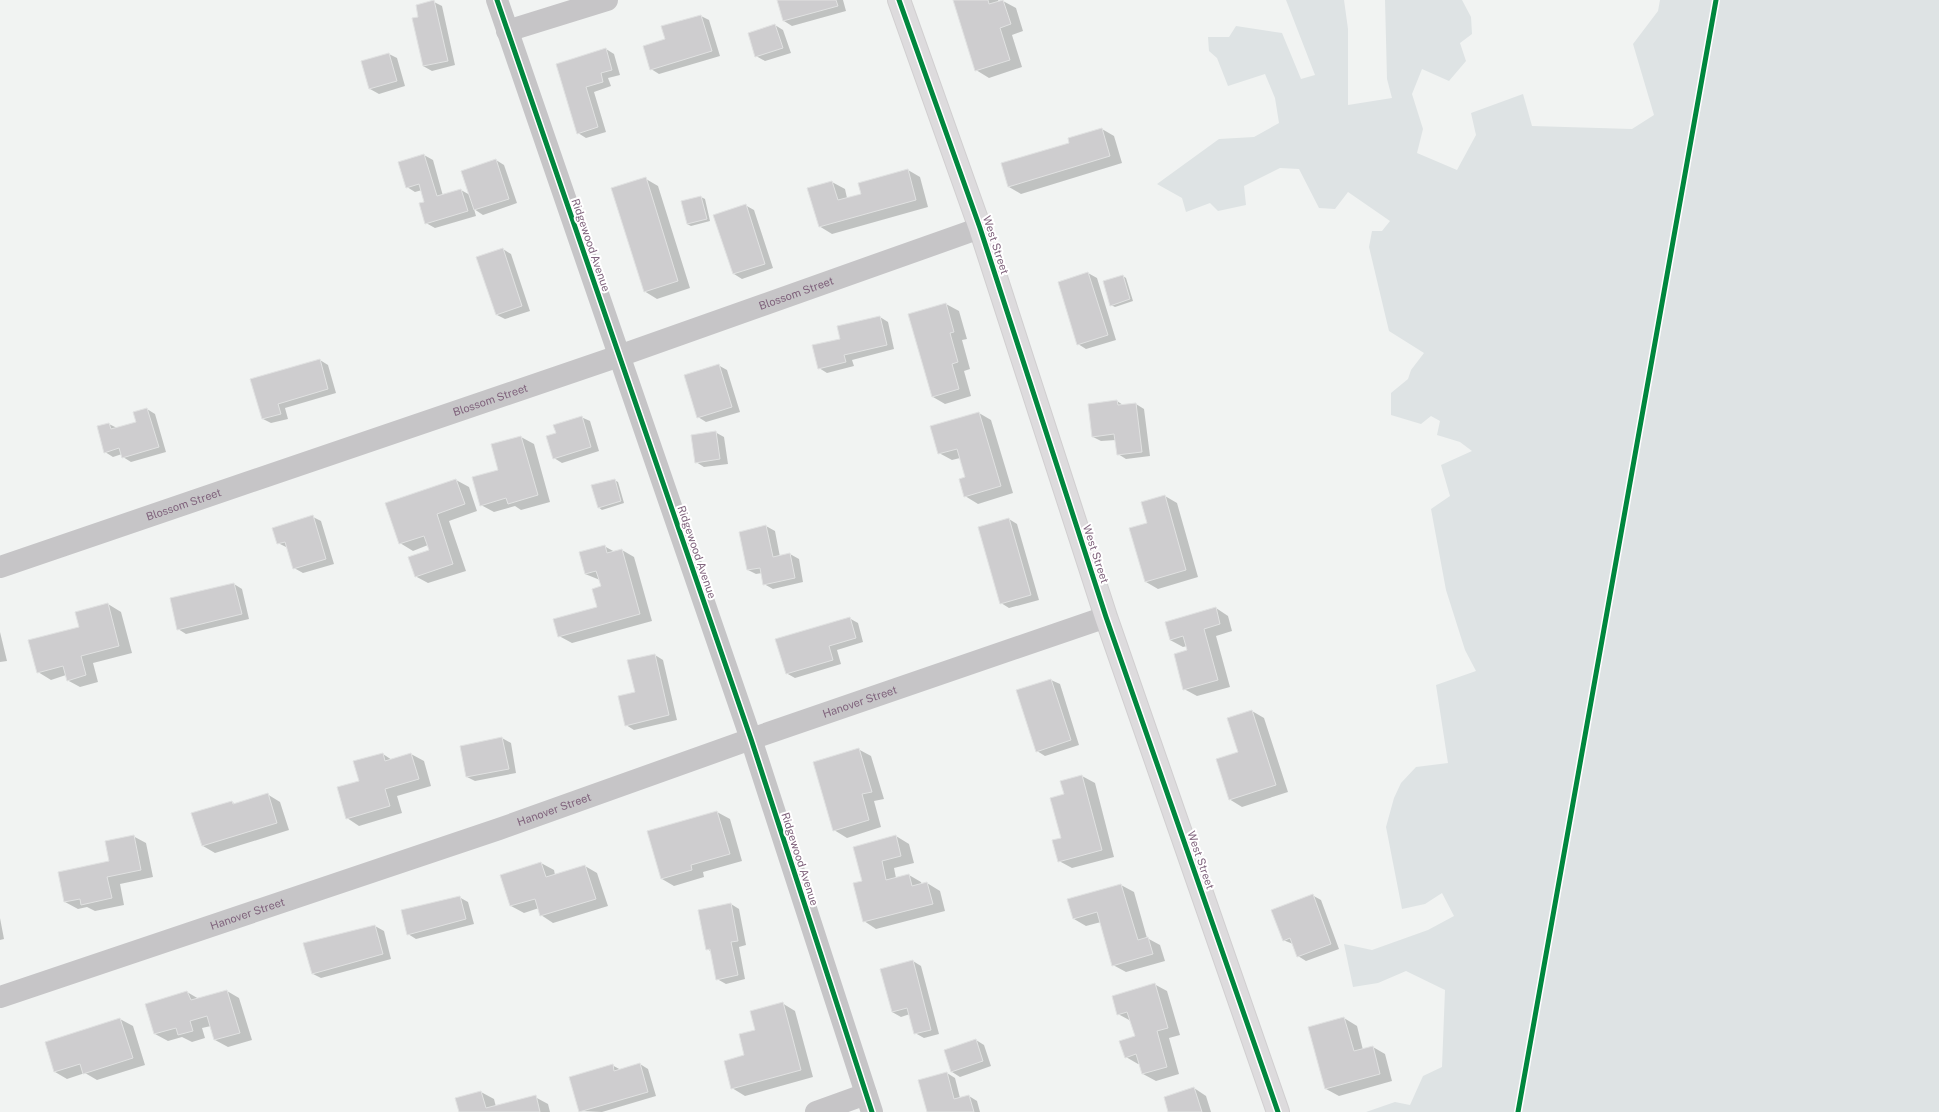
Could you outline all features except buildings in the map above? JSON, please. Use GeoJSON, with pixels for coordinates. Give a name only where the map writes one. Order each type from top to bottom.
{"type":"FeatureCollection","features":[{"type":"Feature","properties":{"kind":"street","name":"Ridgewood Avenue"},"geometry":{"type":"LineString","coordinates":[[497,0],[751,739],[869,1103]]}},
{"type":"Feature","properties":{"kind":"street"},"geometry":{"type":"LineString","coordinates":[[507,31],[607,0]]}},
{"type":"Feature","properties":{"kind":"street","name":"West Street"},"geometry":{"type":"LineString","coordinates":[[899,0],[980,228],[1106,617],[1278,1112]]}},
{"type":"Feature","properties":{"kind":"street","name":"Blossom Street"},"geometry":{"type":"LineString","coordinates":[[0,567],[619,356],[980,228]]}},
{"type":"Feature","properties":{"kind":"street","name":"Hanover Street"},"geometry":{"type":"LineString","coordinates":[[0,997],[499,829],[751,739],[1106,617]]}},
{"type":"Feature","properties":{"kind":"street"},"geometry":{"type":"LineString","coordinates":[[816,1112],[869,1103]]}},
{"type":"Feature","properties":{"kind":"shaded area"},"geometry":{"type":"Polygon","coordinates":[[[1286,0],[1344,0],[1348,29],[1348,105],[1392,98],[1387,79],[1385,0],[1462,0],[1471,17],[1472,34],[1460,43],[1466,61],[1449,81],[1422,69],[1412,94],[1423,129],[1417,153],[1457,170],[1476,135],[1471,113],[1523,94],[1532,126],[1632,129],[1654,115],[1633,44],[1658,11],[1660,0],[1939,0],[1939,1112],[1366,1112],[1395,1102],[1410,1105],[1423,1076],[1442,1067],[1445,990],[1406,971],[1378,983],[1353,987],[1344,944],[1372,950],[1428,930],[1454,916],[1442,893],[1425,904],[1402,909],[1386,827],[1394,798],[1401,783],[1416,767],[1448,763],[1436,685],[1476,671],[1465,650],[1446,590],[1431,509],[1450,496],[1441,465],[1472,451],[1460,442],[1437,435],[1440,421],[1431,416],[1421,424],[1391,415],[1391,393],[1408,379],[1411,370],[1424,353],[1389,331],[1369,247],[1372,231],[1382,231],[1390,221],[1348,192],[1335,209],[1319,208],[1299,169],[1280,168],[1244,186],[1246,205],[1218,211],[1210,203],[1186,212],[1182,198],[1157,184],[1219,139],[1254,137],[1279,123],[1275,98],[1265,74],[1228,86],[1217,58],[1209,51],[1208,37],[1229,37],[1236,26],[1282,33],[1301,79],[1315,75],[1286,0]]]}},
{"type":"Feature","properties":{"kind":"cycle path"},"geometry":{"type":"LineString","coordinates":[[497,0],[751,739],[872,1112]]}},
{"type":"Feature","properties":{"kind":"cycle path"},"geometry":{"type":"LineString","coordinates":[[899,0],[980,228],[1106,617],[1278,1112]]}},
{"type":"Feature","properties":{"kind":"cycle path"},"geometry":{"type":"LineString","coordinates":[[1518,1112],[1716,0]]}}]}
